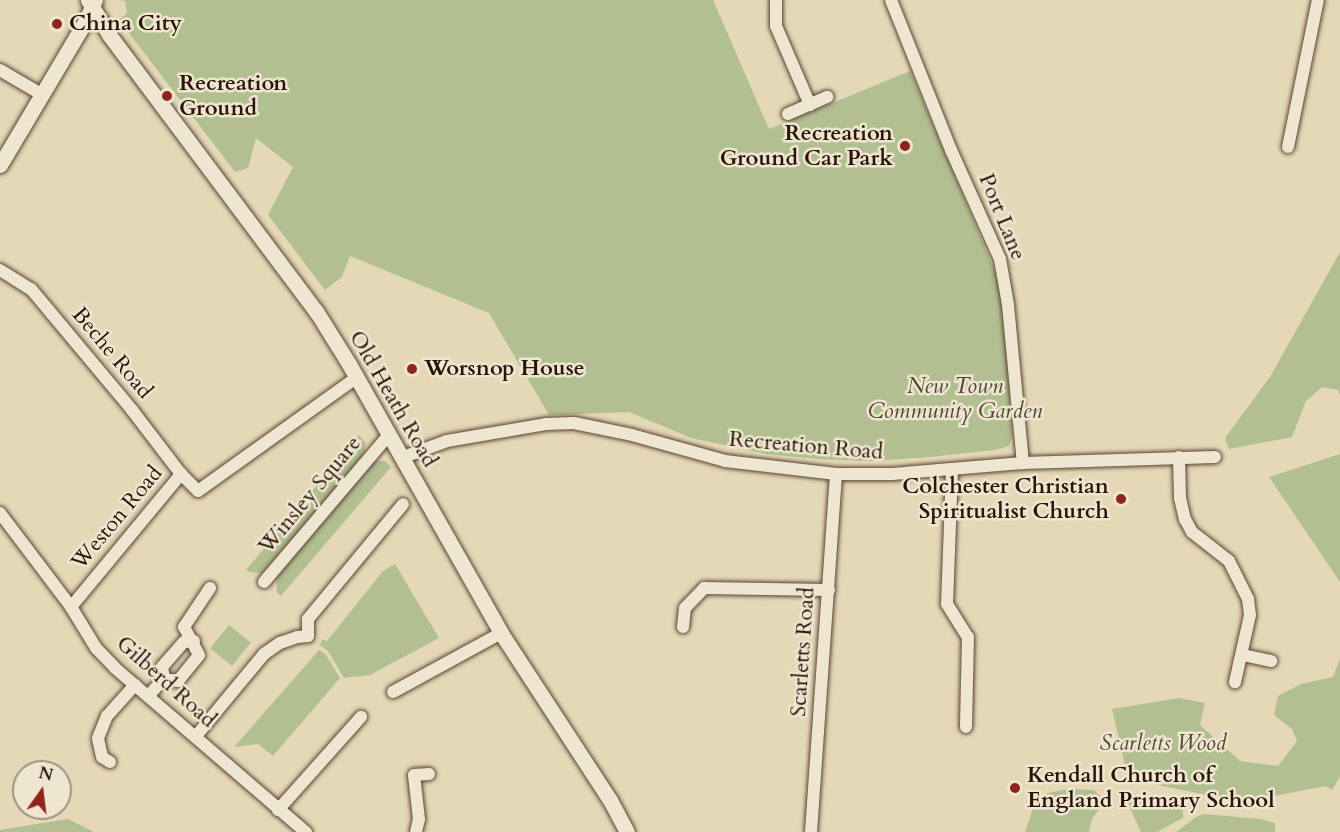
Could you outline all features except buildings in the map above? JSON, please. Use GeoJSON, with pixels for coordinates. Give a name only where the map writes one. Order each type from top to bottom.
{"type":"FeatureCollection","features":[{"type":"Feature","properties":{"kind":"street"},"geometry":{"type":"LineString","coordinates":[[776,0],[776,26],[810,105]]}},
{"type":"Feature","properties":{"kind":"street","name":"Port Lane"},"geometry":{"type":"LineString","coordinates":[[891,0],[947,141],[1000,259],[1008,305],[1023,463]]}},
{"type":"Feature","properties":{"kind":"street"},"geometry":{"type":"LineString","coordinates":[[1288,147],[1318,0]]}},
{"type":"Feature","properties":{"kind":"street"},"geometry":{"type":"LineString","coordinates":[[0,165],[92,2]]}},
{"type":"Feature","properties":{"kind":"street","name":"Old Heath Road"},"geometry":{"type":"LineString","coordinates":[[92,2],[116,44],[316,311],[501,633],[610,800],[627,832]]}},
{"type":"Feature","properties":{"kind":"street"},"geometry":{"type":"LineString","coordinates":[[0,70],[41,94]]}},
{"type":"Feature","properties":{"kind":"street"},"geometry":{"type":"LineString","coordinates":[[788,114],[827,97]]}},
{"type":"Feature","properties":{"kind":"street","name":"Beche Road"},"geometry":{"type":"LineString","coordinates":[[0,270],[31,289],[132,410],[181,474]]}},
{"type":"Feature","properties":{"kind":"street","name":"Weston Road"},"geometry":{"type":"LineString","coordinates":[[71,607],[181,474],[198,490],[356,378]]}},
{"type":"Feature","properties":{"kind":"street","name":"Recreation Road"},"geometry":{"type":"LineString","coordinates":[[401,458],[447,441],[546,424],[574,423],[623,433],[724,461],[836,474],[892,474],[1023,463],[1179,456],[1215,457]]}},
{"type":"Feature","properties":{"kind":"street","name":"Winsley Square"},"geometry":{"type":"LineString","coordinates":[[264,582],[388,435]]}},
{"type":"Feature","properties":{"kind":"street"},"geometry":{"type":"LineString","coordinates":[[1179,456],[1180,498],[1185,519],[1192,532],[1229,561],[1248,599],[1250,615],[1243,655],[1235,682]]}},
{"type":"Feature","properties":{"kind":"street"},"geometry":{"type":"LineString","coordinates":[[952,469],[947,604],[968,637],[966,727]]}},
{"type":"Feature","properties":{"kind":"street","name":"Scarletts Road"},"geometry":{"type":"LineString","coordinates":[[811,832],[836,474]]}},
{"type":"Feature","properties":{"kind":"street"},"geometry":{"type":"LineString","coordinates":[[196,736],[264,654],[280,643],[308,636],[308,619],[403,504]]}},
{"type":"Feature","properties":{"kind":"street","name":"Gilberd Road"},"geometry":{"type":"LineString","coordinates":[[0,513],[71,607],[96,648],[135,685],[306,832]]}},
{"type":"Feature","properties":{"kind":"street"},"geometry":{"type":"LineString","coordinates":[[164,679],[178,681],[199,655],[184,627],[210,588]]}},
{"type":"Feature","properties":{"kind":"street"},"geometry":{"type":"LineString","coordinates":[[682,627],[685,608],[704,588],[828,590]]}},
{"type":"Feature","properties":{"kind":"street"},"geometry":{"type":"LineString","coordinates":[[393,692],[501,633]]}},
{"type":"Feature","properties":{"kind":"street"},"geometry":{"type":"LineString","coordinates":[[164,679],[162,667],[184,642],[194,642]]}},
{"type":"Feature","properties":{"kind":"street"},"geometry":{"type":"LineString","coordinates":[[1243,655],[1271,662]]}},
{"type":"Feature","properties":{"kind":"street"},"geometry":{"type":"LineString","coordinates":[[148,696],[164,679]]}},
{"type":"Feature","properties":{"kind":"street"},"geometry":{"type":"LineString","coordinates":[[110,762],[102,756],[98,738],[107,716],[135,685]]}},
{"type":"Feature","properties":{"kind":"street"},"geometry":{"type":"LineString","coordinates":[[278,810],[361,717]]}},
{"type":"Feature","properties":{"kind":"street"},"geometry":{"type":"LineString","coordinates":[[416,832],[419,819],[414,775],[429,774]]}},
{"type":"Feature","properties":{"kind":"green space","name":"New Town Community Garden"},"geometry":{"type":"Polygon","coordinates":[[[119,0],[713,0],[769,129],[910,71],[1000,283],[1007,331],[1012,437],[1009,446],[995,450],[919,458],[865,461],[818,459],[766,454],[691,438],[629,412],[549,415],[489,313],[350,256],[342,277],[325,290],[268,215],[293,167],[256,138],[248,168],[235,172],[119,20],[127,13],[125,1],[119,0]]]}},
{"type":"Feature","properties":{"kind":"green space"},"geometry":{"type":"Polygon","coordinates":[[[1340,252],[1340,395],[1338,390],[1322,387],[1306,401],[1292,437],[1229,449],[1225,438],[1270,377],[1340,252]]]}},
{"type":"Feature","properties":{"kind":"green space"},"geometry":{"type":"Polygon","coordinates":[[[359,435],[366,443],[363,459],[262,573],[246,570],[359,435]]]}},
{"type":"Feature","properties":{"kind":"green space"},"geometry":{"type":"Polygon","coordinates":[[[1340,454],[1340,582],[1269,477],[1340,454]]]}},
{"type":"Feature","properties":{"kind":"green space"},"geometry":{"type":"Polygon","coordinates":[[[371,461],[385,461],[391,467],[281,596],[277,593],[276,576],[371,461]]]}},
{"type":"Feature","properties":{"kind":"green space"},"geometry":{"type":"Polygon","coordinates":[[[395,564],[439,638],[370,675],[344,678],[328,651],[320,645],[322,639],[327,641],[383,571],[395,564]]]}},
{"type":"Feature","properties":{"kind":"green space"},"geometry":{"type":"Polygon","coordinates":[[[229,625],[251,643],[232,666],[210,648],[229,625]]]}},
{"type":"Feature","properties":{"kind":"green space"},"geometry":{"type":"Polygon","coordinates":[[[319,650],[326,655],[340,678],[273,756],[258,744],[234,747],[319,650]]]}},
{"type":"Feature","properties":{"kind":"green space","name":"Scarletts Wood"},"geometry":{"type":"Polygon","coordinates":[[[1340,658],[1340,777],[1332,790],[1326,786],[1259,799],[1223,798],[1137,781],[1123,772],[1125,765],[1112,709],[1179,698],[1205,703],[1200,725],[1240,761],[1278,766],[1297,741],[1292,729],[1274,715],[1278,696],[1301,684],[1333,677],[1340,658]]]}},
{"type":"Feature","properties":{"kind":"green space","name":"Scarletts Wood"},"geometry":{"type":"Polygon","coordinates":[[[1068,789],[1094,790],[1105,801],[1092,819],[1089,832],[1025,832],[1035,802],[1048,793],[1068,789]]]}},
{"type":"Feature","properties":{"kind":"green space"},"geometry":{"type":"Polygon","coordinates":[[[1127,790],[1146,801],[1183,810],[1183,818],[1157,832],[1141,832],[1128,804],[1127,790]]]}},
{"type":"Feature","properties":{"kind":"green space"},"geometry":{"type":"Polygon","coordinates":[[[1204,814],[1260,819],[1275,823],[1275,832],[1176,832],[1196,817],[1204,814]]]}},
{"type":"Feature","properties":{"kind":"green space"},"geometry":{"type":"Polygon","coordinates":[[[70,820],[94,832],[0,832],[0,830],[70,820]]]}},
{"type":"Feature","properties":{"kind":"place","name":"China City"},"geometry":{"type":"Point","coordinates":[57,24]}},
{"type":"Feature","properties":{"kind":"place","name":"Recreation Ground"},"geometry":{"type":"Point","coordinates":[167,96]}},
{"type":"Feature","properties":{"kind":"place","name":"Recreation Ground Car Park"},"geometry":{"type":"Point","coordinates":[905,146]}},
{"type":"Feature","properties":{"kind":"place","name":"Worsnop House"},"geometry":{"type":"Point","coordinates":[412,369]}},
{"type":"Feature","properties":{"kind":"place","name":"Colchester Christian Spiritualist Church"},"geometry":{"type":"Point","coordinates":[1121,499]}},
{"type":"Feature","properties":{"kind":"place","name":"Kendall Church of England Primary School"},"geometry":{"type":"Point","coordinates":[1015,788]}}]}
